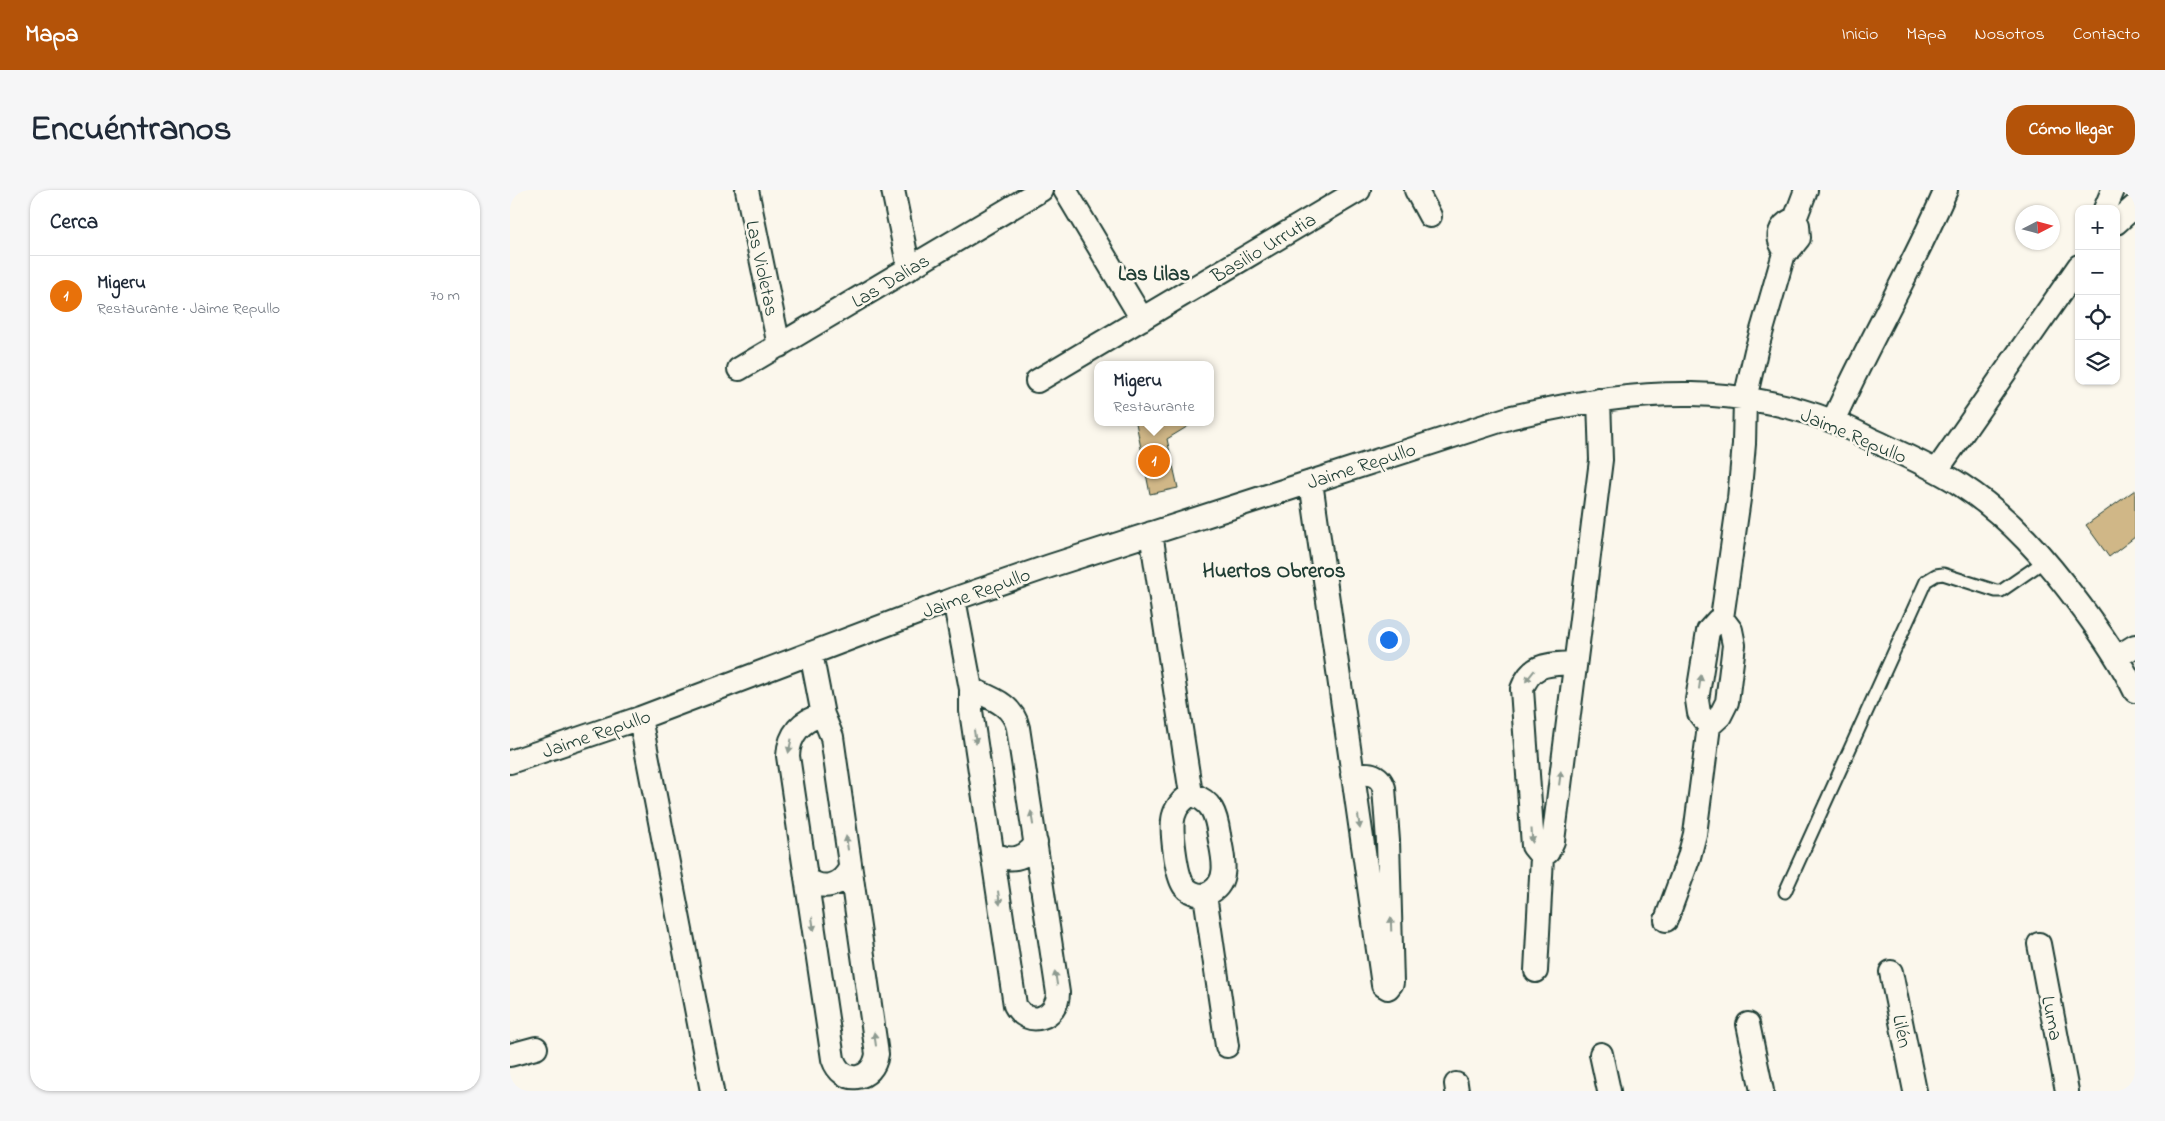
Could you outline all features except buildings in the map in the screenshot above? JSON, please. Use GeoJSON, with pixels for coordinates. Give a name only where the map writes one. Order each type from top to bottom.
{"type":"FeatureCollection","features":[{"type":"Feature","properties":{"kind":"street","name":"Las Violetas"},"geometry":{"type":"LineString","coordinates":[[747,190],[779,346]]}},
{"type":"Feature","properties":{"kind":"street"},"geometry":{"type":"LineString","coordinates":[[892,190],[909,269]]}},
{"type":"Feature","properties":{"kind":"street","name":"Las Dalias"},"geometry":{"type":"LineString","coordinates":[[739,369],[1041,190]]}},
{"type":"Feature","properties":{"kind":"street"},"geometry":{"type":"LineString","coordinates":[[1065,190],[1142,319]]}},
{"type":"Feature","properties":{"kind":"street","name":"Basilio Urrutia"},"geometry":{"type":"LineString","coordinates":[[1037,381],[1359,190]]}},
{"type":"Feature","properties":{"kind":"street"},"geometry":{"type":"LineString","coordinates":[[1416,190],[1430,216]]}},
{"type":"Feature","properties":{"kind":"street"},"geometry":{"type":"LineString","coordinates":[[1666,920],[1689,857],[1695,834],[1709,726],[1720,716],[1727,702],[1734,645],[1731,630],[1722,618],[1739,499],[1746,400],[1756,351],[1785,250],[1781,245],[1780,231],[1783,225],[1795,219],[1806,190]]}},
{"type":"Feature","properties":{"kind":"street"},"geometry":{"type":"LineString","coordinates":[[1832,421],[1850,382],[1920,247],[1946,190]]}},
{"type":"Feature","properties":{"kind":"street"},"geometry":{"type":"LineString","coordinates":[[2107,205],[2113,190]]}},
{"type":"Feature","properties":{"kind":"street"},"geometry":{"type":"LineString","coordinates":[[2120,219],[2135,206]]}},
{"type":"Feature","properties":{"kind":"street"},"geometry":{"type":"LineString","coordinates":[[1937,470],[2075,272]]}},
{"type":"Feature","properties":{"kind":"street","name":"Jaime Repullo"},"geometry":{"type":"LineString","coordinates":[[510,762],[640,718],[954,599],[1152,533],[1512,417],[1599,400],[1646,395],[1693,394],[1775,405],[1832,421],[1937,470],[2008,520],[2046,560],[2126,652],[2135,691]]}},
{"type":"Feature","properties":{"kind":"street"},"geometry":{"type":"LineString","coordinates":[[1542,857],[1548,852],[1553,842],[1601,460],[1599,400]]}},
{"type":"Feature","properties":{"kind":"street"},"geometry":{"type":"LineString","coordinates":[[1311,482],[1352,774],[1383,985],[1388,988],[1392,983],[1388,841],[1384,788],[1382,782],[1373,774],[1352,774]]}},
{"type":"Feature","properties":{"kind":"street"},"geometry":{"type":"LineString","coordinates":[[1152,533],[1191,794]]}},
{"type":"Feature","properties":{"kind":"street"},"geometry":{"type":"LineString","coordinates":[[954,599],[971,689],[971,711],[1015,1005],[1023,1016],[1031,1019],[1040,1019],[1053,1011],[1058,1000],[1058,993],[1017,721],[1001,702],[971,689]]}},
{"type":"Feature","properties":{"kind":"street"},"geometry":{"type":"LineString","coordinates":[[1709,726],[1699,714],[1697,700],[1708,631],[1722,618]]}},
{"type":"Feature","properties":{"kind":"street"},"geometry":{"type":"LineString","coordinates":[[811,653],[823,716],[832,738],[877,1054],[873,1068],[858,1077],[849,1077],[841,1073],[835,1067],[833,1059],[788,756],[788,747],[796,730],[813,718],[823,716]]}},
{"type":"Feature","properties":{"kind":"street"},"geometry":{"type":"LineString","coordinates":[[1536,971],[1542,857],[1533,846],[1522,689],[1529,674],[1535,669],[1542,666],[1574,663]]}},
{"type":"Feature","properties":{"kind":"street"},"geometry":{"type":"LineString","coordinates":[[640,718],[712,1091]]}},
{"type":"Feature","properties":{"kind":"street"},"geometry":{"type":"LineString","coordinates":[[1191,794],[1206,802],[1216,817],[1224,867],[1220,883],[1214,891],[1205,895],[1196,894],[1188,890],[1178,873],[1172,826],[1173,816],[1183,800],[1191,794]]}},
{"type":"Feature","properties":{"kind":"street"},"geometry":{"type":"LineString","coordinates":[[992,852],[1008,860],[1017,859],[1025,856],[1036,843]]}},
{"type":"Feature","properties":{"kind":"street"},"geometry":{"type":"LineString","coordinates":[[806,878],[813,884],[832,886],[846,876],[850,868]]}},
{"type":"Feature","properties":{"kind":"street"},"geometry":{"type":"LineString","coordinates":[[1205,895],[1227,1046]]}},
{"type":"Feature","properties":{"kind":"street","name":"Luma"},"geometry":{"type":"LineString","coordinates":[[2039,944],[2068,1091]]}},
{"type":"Feature","properties":{"kind":"street","name":"Lilén"},"geometry":{"type":"LineString","coordinates":[[1891,972],[1915,1091]]}},
{"type":"Feature","properties":{"kind":"street"},"geometry":{"type":"LineString","coordinates":[[1748,1024],[1762,1091]]}},
{"type":"Feature","properties":{"kind":"street"},"geometry":{"type":"LineString","coordinates":[[510,1054],[536,1048]]}},
{"type":"Feature","properties":{"kind":"street"},"geometry":{"type":"LineString","coordinates":[[1601,1054],[1609,1091]]}},
{"type":"Feature","properties":{"kind":"lane"},"geometry":{"type":"LineString","coordinates":[[1785,892],[1926,581],[1936,575],[1943,574],[2001,591],[2046,560]]}},
{"type":"Feature","properties":{"kind":"place","name":"Migeru"},"geometry":{"type":"Point","coordinates":[1154,461]}},
{"type":"Feature","properties":{"kind":"district","name":"Las Lilas"},"geometry":{"type":"Point","coordinates":[1154,273]}},
{"type":"Feature","properties":{"kind":"district","name":"Huertos Obreros"},"geometry":{"type":"Point","coordinates":[1274,570]}}]}
